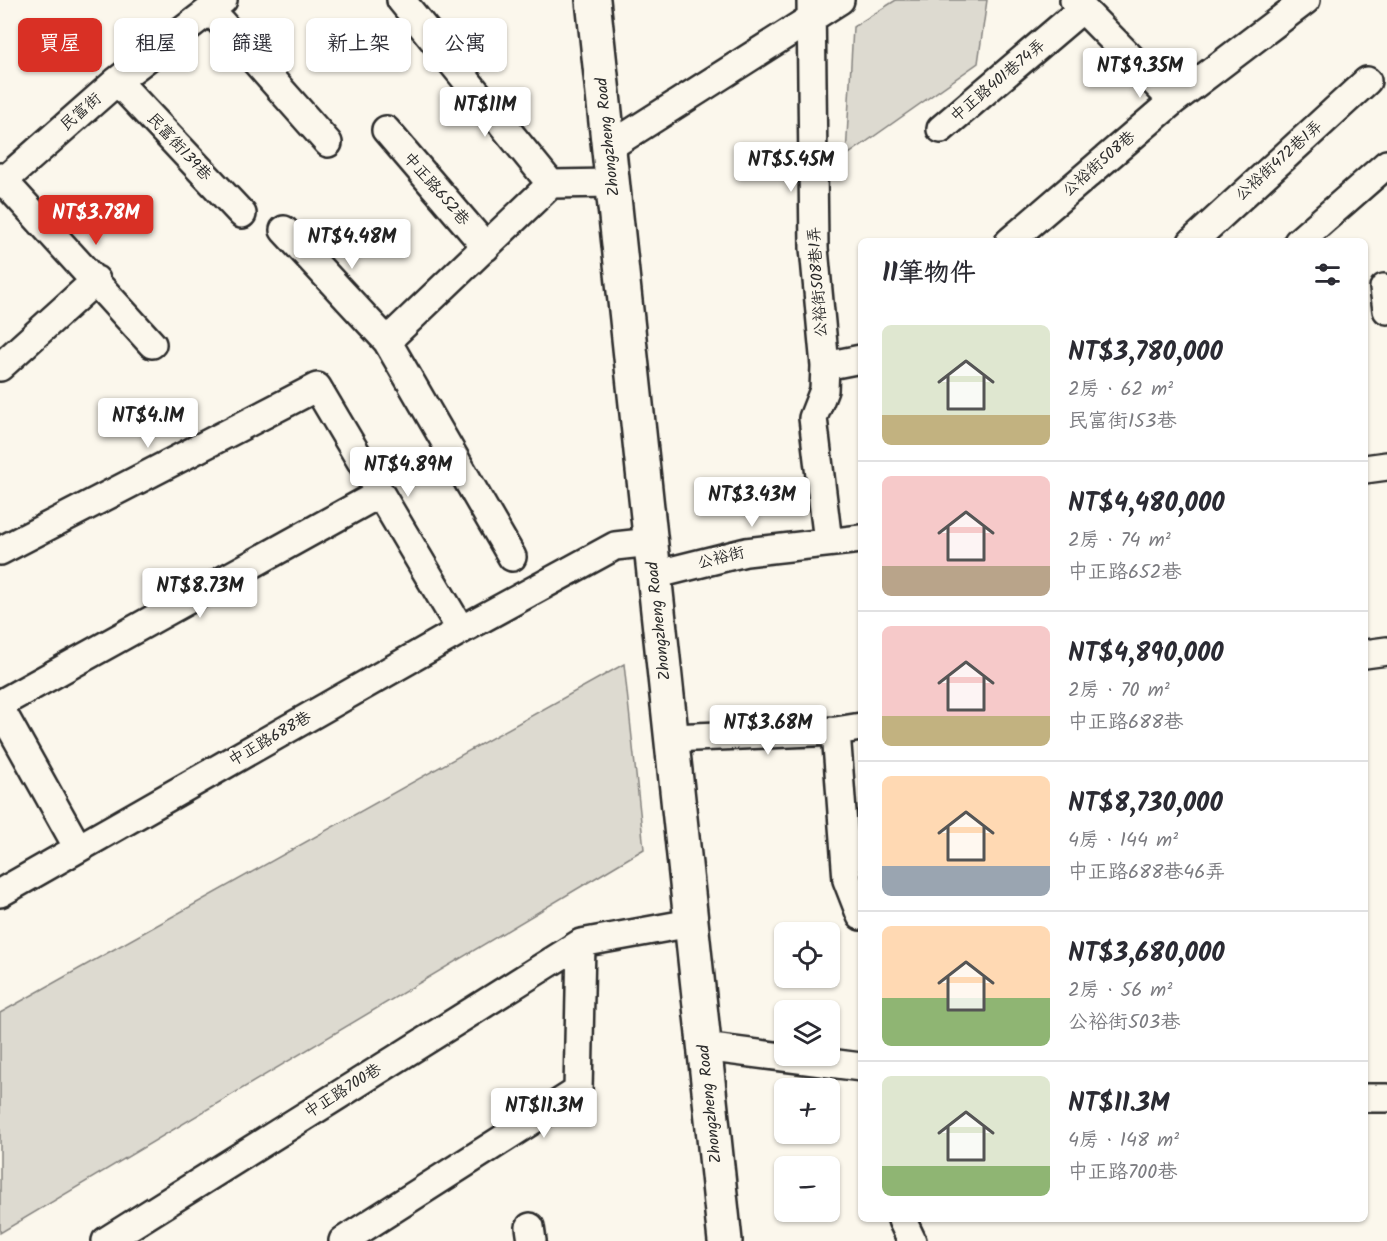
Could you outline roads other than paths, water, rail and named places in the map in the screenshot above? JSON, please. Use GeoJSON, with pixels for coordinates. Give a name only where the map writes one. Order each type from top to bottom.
{"type":"FeatureCollection","features":[{"type":"Feature","properties":{"kind":"main road","name":"Zhongzheng Road"},"geometry":{"type":"LineString","coordinates":[[593,0],[725,1241]]}},
{"type":"Feature","properties":{"kind":"street"},"geometry":{"type":"LineString","coordinates":[[401,0],[551,184]]}},
{"type":"Feature","properties":{"kind":"street"},"geometry":{"type":"LineString","coordinates":[[609,147],[811,9],[840,0]]}},
{"type":"Feature","properties":{"kind":"street","name":"公裕街508巷"},"geometry":{"type":"LineString","coordinates":[[1014,238],[1173,101],[1306,0]]}},
{"type":"Feature","properties":{"kind":"street"},"geometry":{"type":"LineString","coordinates":[[217,5],[328,143]]}},
{"type":"Feature","properties":{"kind":"street","name":"民富街"},"geometry":{"type":"LineString","coordinates":[[1,180],[117,81],[217,5]]}},
{"type":"Feature","properties":{"kind":"street"},"geometry":{"type":"LineString","coordinates":[[1078,5],[1173,101]]}},
{"type":"Feature","properties":{"kind":"street","name":"中正路401巷74弄"},"geometry":{"type":"LineString","coordinates":[[941,129],[1078,5]]}},
{"type":"Feature","properties":{"kind":"street","name":"公裕街508巷1弄"},"geometry":{"type":"LineString","coordinates":[[811,9],[814,248],[825,366]]}},
{"type":"Feature","properties":{"kind":"street","name":"民富街139巷"},"geometry":{"type":"LineString","coordinates":[[117,81],[242,214]]}},
{"type":"Feature","properties":{"kind":"street","name":"公裕街472巷1弄"},"geometry":{"type":"LineString","coordinates":[[1196,238],[1367,81]]}},
{"type":"Feature","properties":{"kind":"street","name":"中正路652巷"},"geometry":{"type":"LineString","coordinates":[[386,130],[486,247]]}},
{"type":"Feature","properties":{"kind":"street"},"geometry":{"type":"LineString","coordinates":[[1303,238],[1387,164]]}},
{"type":"Feature","properties":{"kind":"street"},"geometry":{"type":"LineString","coordinates":[[1,180],[96,280],[152,344]]}},
{"type":"Feature","properties":{"kind":"street"},"geometry":{"type":"LineString","coordinates":[[387,341],[551,184],[612,183]]}},
{"type":"Feature","properties":{"kind":"street"},"geometry":{"type":"LineString","coordinates":[[284,230],[387,341],[512,557]]}},
{"type":"Feature","properties":{"kind":"street"},"geometry":{"type":"LineString","coordinates":[[0,367],[96,280]]}},
{"type":"Feature","properties":{"kind":"street"},"geometry":{"type":"LineString","coordinates":[[828,542],[813,418],[824,390],[825,366],[858,360]]}},
{"type":"Feature","properties":{"kind":"street"},"geometry":{"type":"LineString","coordinates":[[0,551],[317,387],[461,630]]}},
{"type":"Feature","properties":{"kind":"street"},"geometry":{"type":"LineString","coordinates":[[1368,469],[1387,466]]}},
{"type":"Feature","properties":{"kind":"street"},"geometry":{"type":"LineString","coordinates":[[78,848],[0,706],[379,494]]}},
{"type":"Feature","properties":{"kind":"street","name":"公裕街"},"geometry":{"type":"LineString","coordinates":[[654,575],[746,552],[858,538]]}},
{"type":"Feature","properties":{"kind":"street","name":"中正路688巷"},"geometry":{"type":"LineString","coordinates":[[0,893],[461,630],[615,546],[651,542]]}},
{"type":"Feature","properties":{"kind":"street"},"geometry":{"type":"LineString","coordinates":[[1368,654],[1387,651]]}},
{"type":"Feature","properties":{"kind":"street"},"geometry":{"type":"LineString","coordinates":[[671,738],[848,729],[847,880],[858,908]]}},
{"type":"Feature","properties":{"kind":"street","name":"中正路700巷"},"geometry":{"type":"LineString","coordinates":[[106,1241],[580,943],[691,923]]}},
{"type":"Feature","properties":{"kind":"street"},"geometry":{"type":"LineString","coordinates":[[343,1241],[578,1091],[580,943]]}},
{"type":"Feature","properties":{"kind":"street"},"geometry":{"type":"LineString","coordinates":[[704,1047],[858,1067]]}},
{"type":"Feature","properties":{"kind":"street"},"geometry":{"type":"LineString","coordinates":[[1368,1098],[1387,1098]]}},
{"type":"Feature","properties":{"kind":"street"},"geometry":{"type":"LineString","coordinates":[[903,1222],[912,1241]]}}]}
